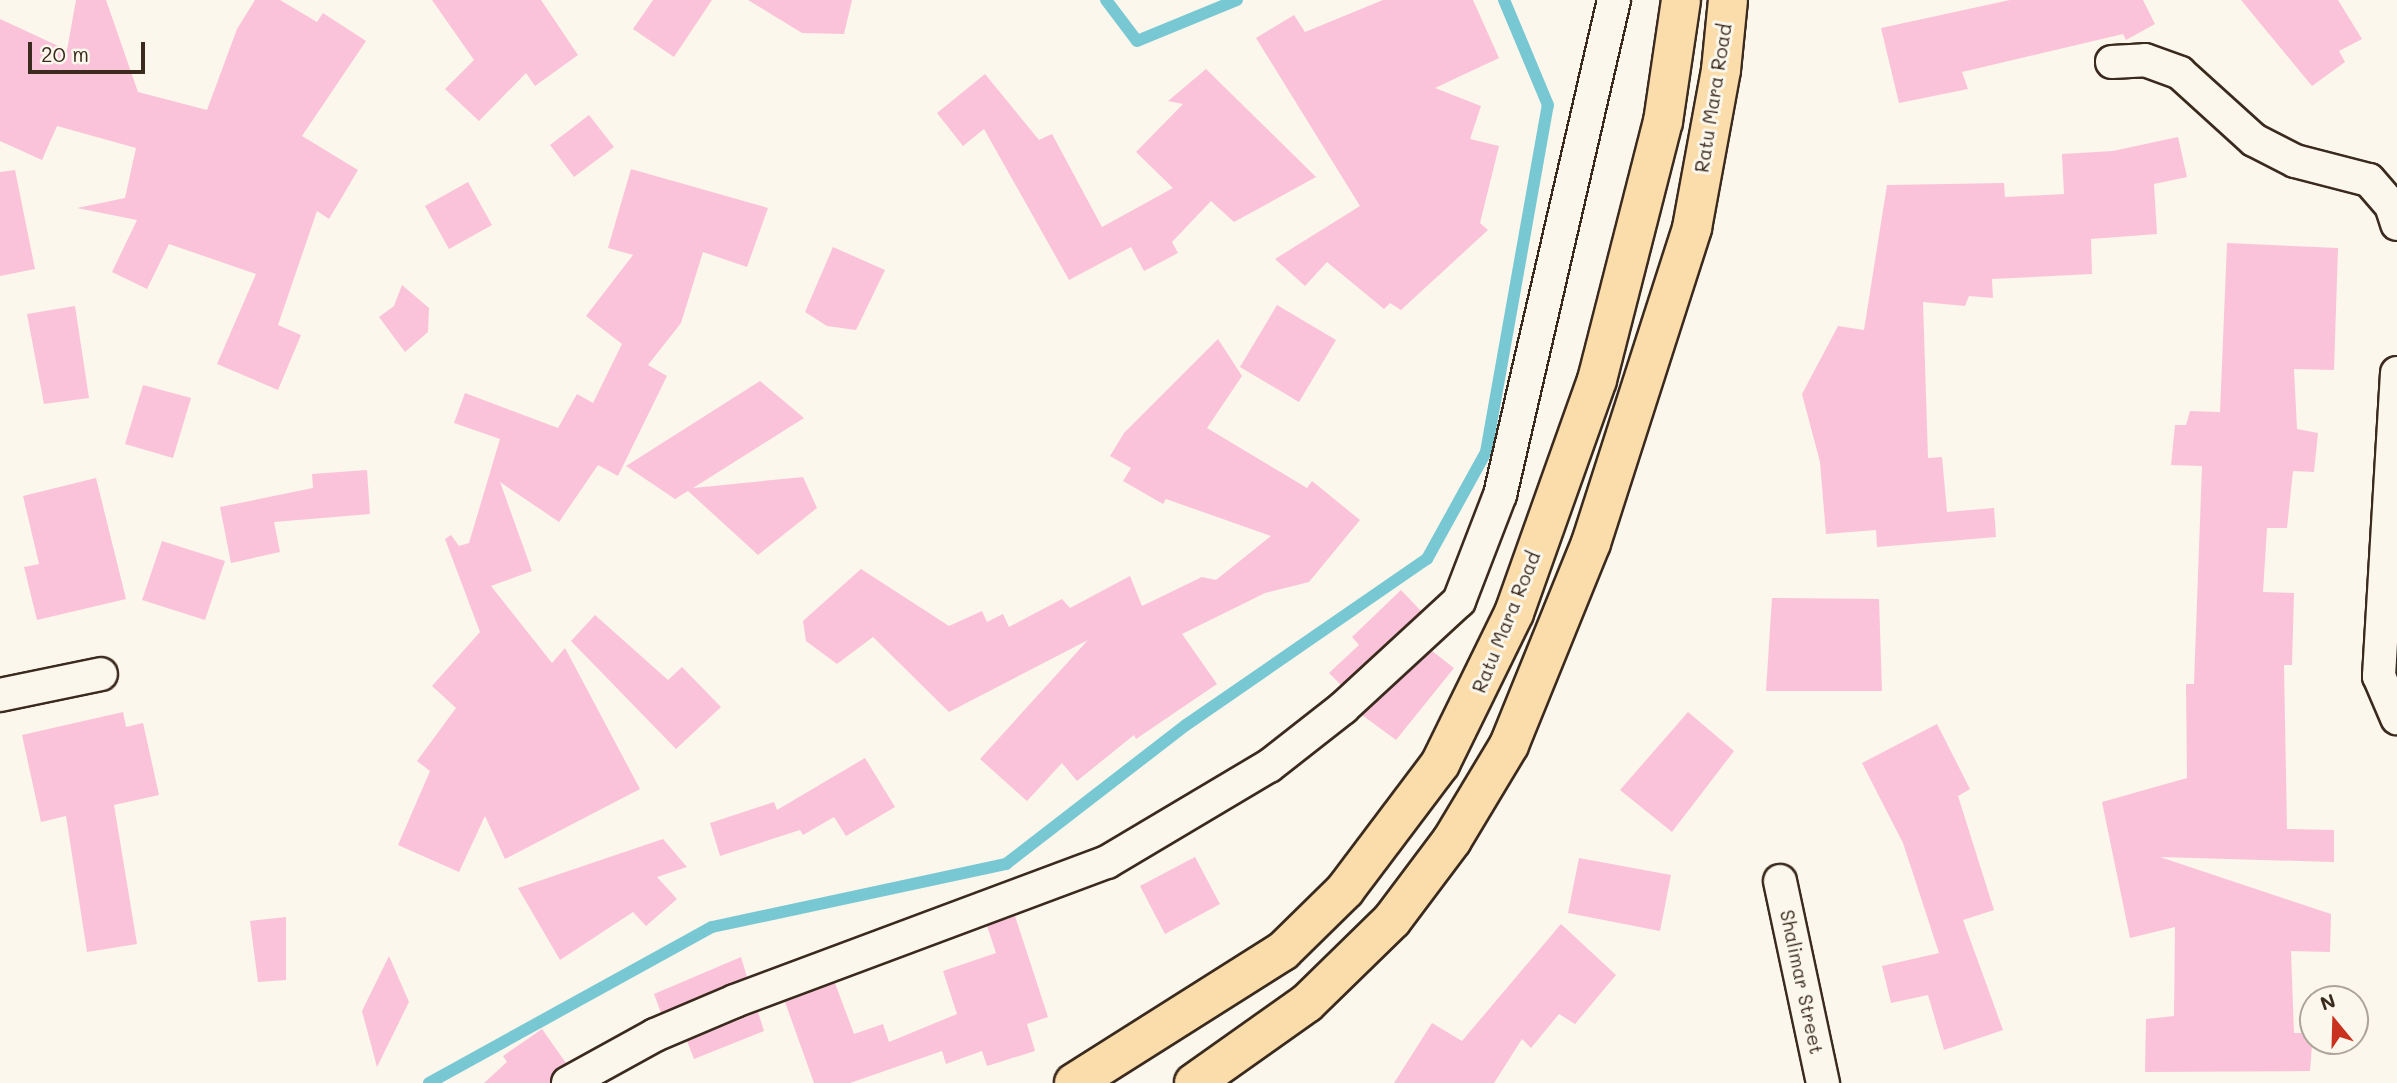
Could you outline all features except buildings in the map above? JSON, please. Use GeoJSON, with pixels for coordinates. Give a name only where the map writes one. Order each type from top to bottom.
{"type":"FeatureCollection","features":[{"type":"Feature","properties":{"kind":"highway","name":"Ratu Mara Road"},"geometry":{"type":"LineString","coordinates":[[1074,1083],[1283,951],[1345,890],[1440,764],[1514,614],[1597,380],[1663,122],[1681,0]]}},
{"type":"Feature","properties":{"kind":"highway","name":"Ratu Mara Road"},"geometry":{"type":"LineString","coordinates":[[1194,1083],[1307,1003],[1392,919],[1452,840],[1508,745],[1591,543],[1692,228],[1721,70],[1728,0]]}},
{"type":"Feature","properties":{"kind":"street"},"geometry":{"type":"LineString","coordinates":[[569,1083],[689,1020],[1107,862],[1269,766],[1343,708],[1460,601],[1500,495],[1614,0]]}},
{"type":"Feature","properties":{"kind":"street"},"geometry":{"type":"LineString","coordinates":[[2112,62],[2145,60],[2180,73],[2254,140],[2295,161],[2369,180],[2391,205],[2397,224]]}},
{"type":"Feature","properties":{"kind":"street"},"geometry":{"type":"LineString","coordinates":[[2397,373],[2379,676],[2397,718]]}},
{"type":"Feature","properties":{"kind":"street"},"geometry":{"type":"LineString","coordinates":[[0,695],[101,674]]}},
{"type":"Feature","properties":{"kind":"street","name":"Shalimar Street"},"geometry":{"type":"LineString","coordinates":[[1780,881],[1823,1083]]}},
{"type":"Feature","properties":{"kind":"waterway"},"geometry":{"type":"LineString","coordinates":[[1106,0],[1137,41],[1237,0]]}},
{"type":"Feature","properties":{"kind":"waterway"},"geometry":{"type":"LineString","coordinates":[[429,1083],[712,927],[1006,864],[1186,725],[1427,559],[1486,452],[1548,105],[1504,0]]}}]}
